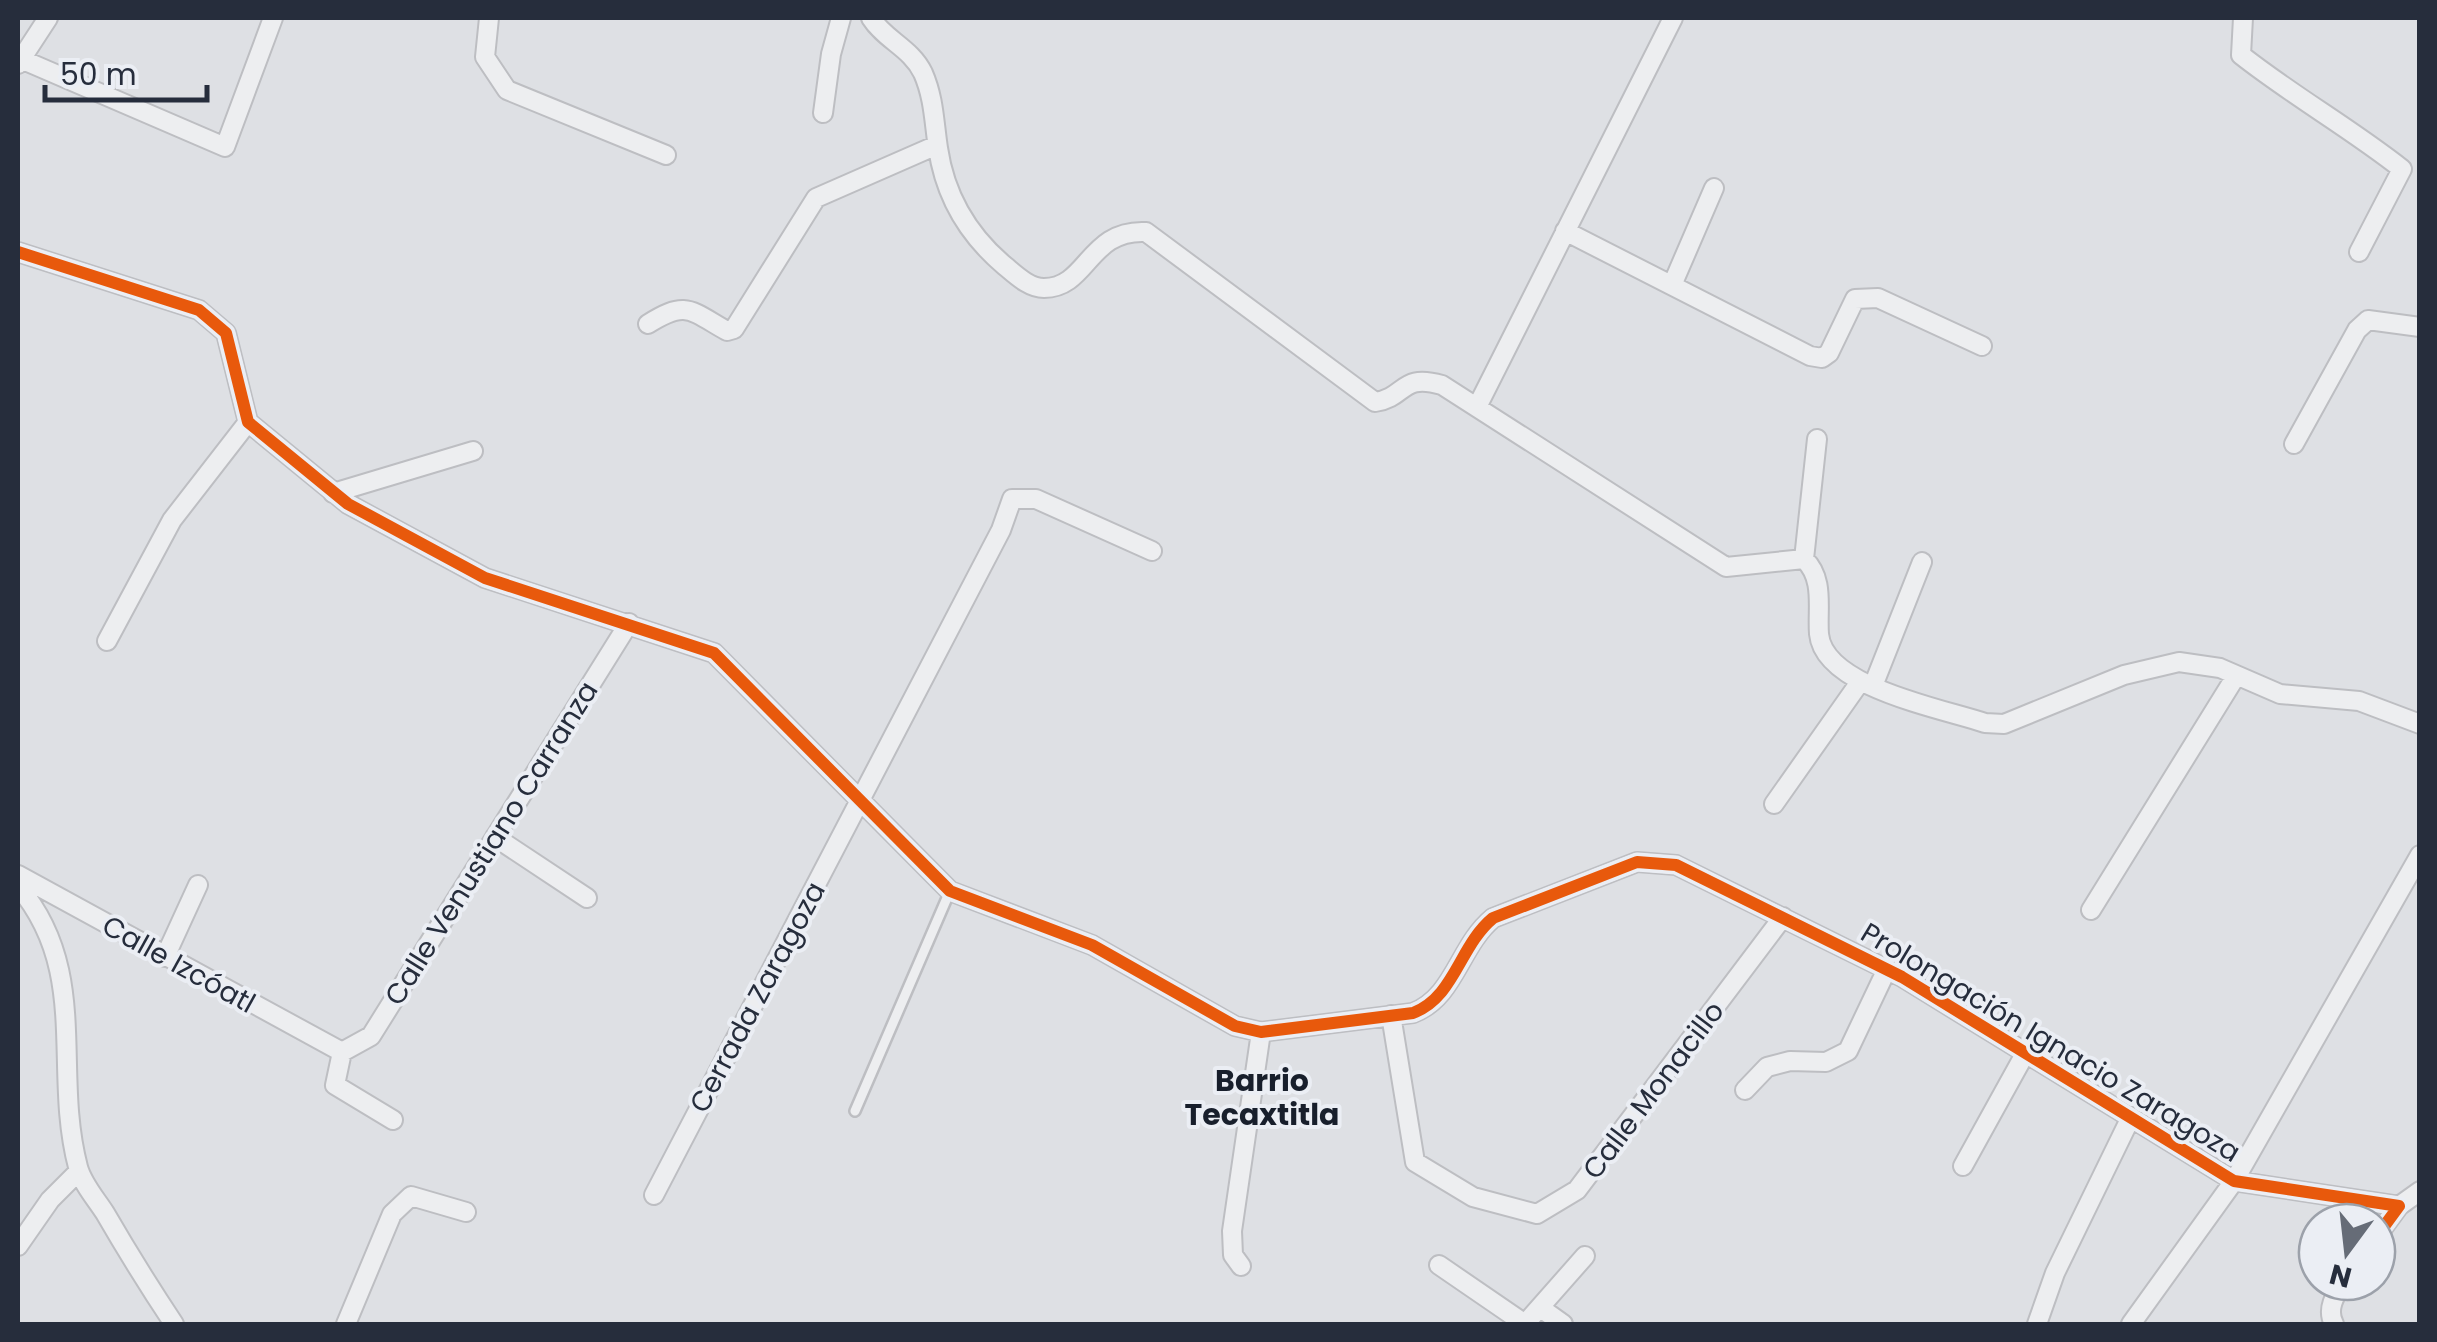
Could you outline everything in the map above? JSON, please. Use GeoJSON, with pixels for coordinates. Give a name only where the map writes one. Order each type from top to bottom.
{"type":"FeatureCollection","features":[{"type":"Feature","properties":{"kind":"street"},"geometry":{"type":"LineString","coordinates":[[48,18],[20,62],[225,147],[273,18]]}},
{"type":"Feature","properties":{"kind":"street"},"geometry":{"type":"LineString","coordinates":[[489,18],[485,57],[507,90],[666,155]]}},
{"type":"Feature","properties":{"kind":"street"},"geometry":{"type":"LineString","coordinates":[[823,113],[841,18]]}},
{"type":"Feature","properties":{"kind":"street"},"geometry":{"type":"LineString","coordinates":[[871,18],[910,53],[921,70],[931,95],[943,176],[960,218],[990,253],[1019,277],[1036,288],[1050,288],[1068,280],[1112,236],[1146,232],[1375,402],[1387,400],[1401,386],[1419,379],[1442,386],[1726,567],[1804,560],[1813,568],[1818,584],[1820,639],[1826,656],[1837,669],[1867,684],[1984,722],[2004,724],[2124,675],[2180,662],[2202,664],[2280,694],[2359,701],[2420,724]]}},
{"type":"Feature","properties":{"kind":"street"},"geometry":{"type":"LineString","coordinates":[[1477,407],[1672,18]]}},
{"type":"Feature","properties":{"kind":"street"},"geometry":{"type":"LineString","coordinates":[[2243,18],[2241,55],[2294,97],[2366,141],[2402,170],[2359,252]]}},
{"type":"Feature","properties":{"kind":"street"},"geometry":{"type":"LineString","coordinates":[[648,324],[671,310],[686,308],[726,330],[734,329],[816,198],[937,146]]}},
{"type":"Feature","properties":{"kind":"street"},"geometry":{"type":"LineString","coordinates":[[1673,283],[1714,188]]}},
{"type":"Feature","properties":{"kind":"street"},"geometry":{"type":"LineString","coordinates":[[1565,232],[1673,283],[1810,356],[1822,358],[1829,353],[1854,298],[1864,296],[1878,298],[1982,346]]}},
{"type":"Feature","properties":{"kind":"street"},"geometry":{"type":"LineString","coordinates":[[18,252],[199,310],[226,333],[248,422],[172,520],[108,641]]}},
{"type":"Feature","properties":{"kind":"street"},"geometry":{"type":"LineString","coordinates":[[2294,444],[2357,330],[2368,320],[2420,327]]}},
{"type":"Feature","properties":{"kind":"street","name":"Prolongación Ignacio Zaragoza"},"geometry":{"type":"LineString","coordinates":[[248,422],[333,494],[485,578],[714,653],[950,891],[1092,945],[1235,1026],[1261,1032],[1391,1016],[1432,1006],[1446,990],[1476,932],[1493,918],[1637,862],[1676,865],[1887,969],[2234,1181],[2399,1206]]}},
{"type":"Feature","properties":{"kind":"street"},"geometry":{"type":"LineString","coordinates":[[1804,560],[1817,439]]}},
{"type":"Feature","properties":{"kind":"street"},"geometry":{"type":"LineString","coordinates":[[333,494],[473,451]]}},
{"type":"Feature","properties":{"kind":"street","name":"Cerrada Zaragoza"},"geometry":{"type":"LineString","coordinates":[[654,1195],[1001,530],[1012,500],[1024,497],[1152,551]]}},
{"type":"Feature","properties":{"kind":"street"},"geometry":{"type":"LineString","coordinates":[[1774,804],[1867,684],[1922,562]]}},
{"type":"Feature","properties":{"kind":"street","name":"Calle Venustiano Carranza"},"geometry":{"type":"LineString","coordinates":[[342,1052],[371,1036],[630,623]]}},
{"type":"Feature","properties":{"kind":"street"},"geometry":{"type":"LineString","coordinates":[[2091,910],[2236,676]]}},
{"type":"Feature","properties":{"kind":"street"},"geometry":{"type":"LineString","coordinates":[[495,838],[587,898]]}},
{"type":"Feature","properties":{"kind":"street"},"geometry":{"type":"LineString","coordinates":[[2131,1324],[2234,1181],[2420,855]]}},
{"type":"Feature","properties":{"kind":"street","name":"Calle Izcóatl"},"geometry":{"type":"LineString","coordinates":[[18,875],[342,1052]]}},
{"type":"Feature","properties":{"kind":"street"},"geometry":{"type":"LineString","coordinates":[[164,957],[198,885]]}},
{"type":"Feature","properties":{"kind":"street"},"geometry":{"type":"LineString","coordinates":[[18,886],[34,906],[56,957],[68,1011],[78,1170],[174,1324]]}},
{"type":"Feature","properties":{"kind":"street","name":"Calle Monacillo"},"geometry":{"type":"LineString","coordinates":[[1391,1016],[1415,1162],[1474,1198],[1536,1214],[1577,1190],[1783,918]]}},
{"type":"Feature","properties":{"kind":"street"},"geometry":{"type":"LineString","coordinates":[[1745,1090],[1768,1067],[1790,1061],[1826,1062],[1848,1051],[1887,969]]}},
{"type":"Feature","properties":{"kind":"street"},"geometry":{"type":"LineString","coordinates":[[1242,1266],[1233,1255],[1232,1231],[1261,1032]]}},
{"type":"Feature","properties":{"kind":"street"},"geometry":{"type":"LineString","coordinates":[[342,1052],[334,1085],[394,1120]]}},
{"type":"Feature","properties":{"kind":"street"},"geometry":{"type":"LineString","coordinates":[[1962,1166],[2026,1052]]}},
{"type":"Feature","properties":{"kind":"street"},"geometry":{"type":"LineString","coordinates":[[2038,1324],[2055,1273],[2131,1117]]}},
{"type":"Feature","properties":{"kind":"street"},"geometry":{"type":"LineString","coordinates":[[18,1246],[50,1200],[78,1170]]}},
{"type":"Feature","properties":{"kind":"street"},"geometry":{"type":"LineString","coordinates":[[2397,1209],[2420,1191]]}},
{"type":"Feature","properties":{"kind":"street"},"geometry":{"type":"LineString","coordinates":[[346,1324],[392,1214],[401,1205],[411,1196],[466,1212]]}},
{"type":"Feature","properties":{"kind":"street"},"geometry":{"type":"LineString","coordinates":[[1440,1265],[1525,1324],[1585,1256]]}},
{"type":"Feature","properties":{"kind":"street"},"geometry":{"type":"LineString","coordinates":[[1542,1309],[1564,1324]]}},
{"type":"Feature","properties":{"kind":"lane"},"geometry":{"type":"LineString","coordinates":[[856,1111],[950,891]]}},
{"type":"Feature","properties":{"kind":"cycle path"},"geometry":{"type":"LineString","coordinates":[[18,252],[199,310],[226,333],[248,422],[348,504],[485,578],[714,653],[950,891],[1092,945],[1235,1026],[1261,1032],[1413,1013],[1438,995],[1472,942],[1493,918],[1637,862],[1676,865],[1902,977],[2234,1181],[2373,1202]]}},
{"type":"Feature","properties":{"kind":"cycle path"},"geometry":{"type":"LineString","coordinates":[[2397,1206],[2397,1209]]}},
{"type":"Feature","properties":{"kind":"district","name":"Barrio Tecaxtitla"},"geometry":{"type":"Point","coordinates":[1262,1098]}}]}
